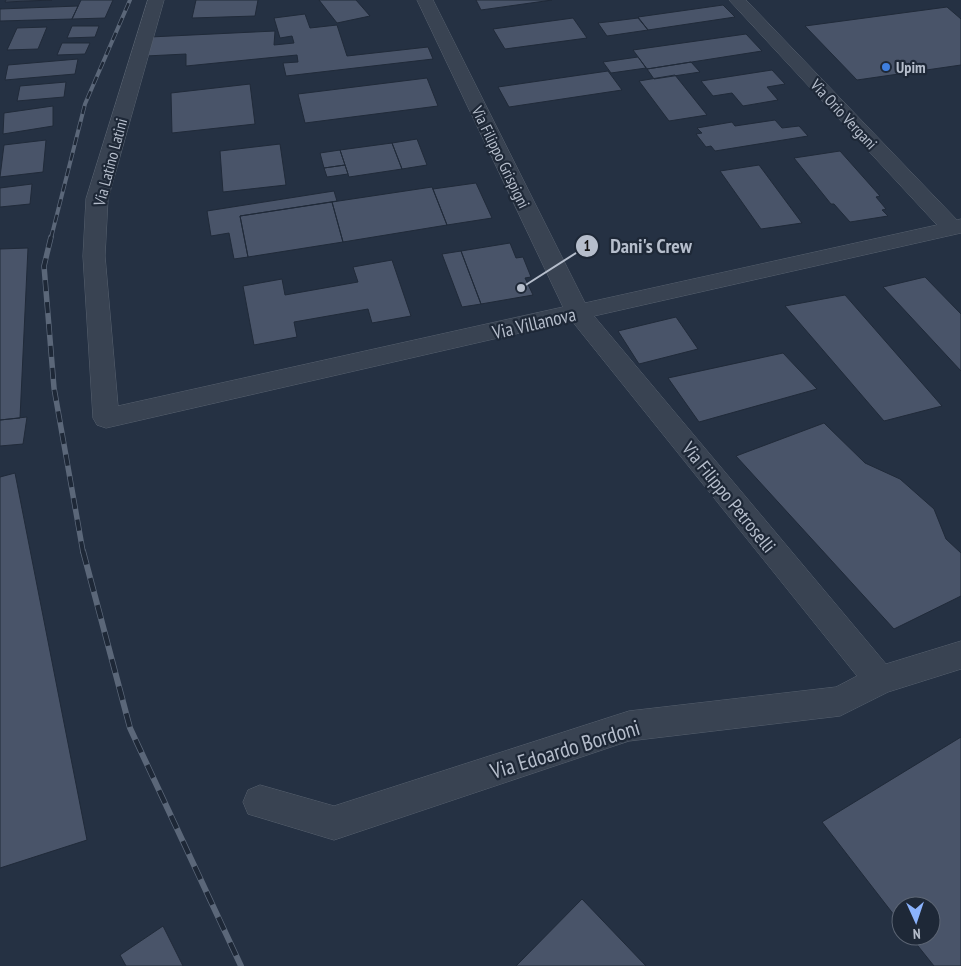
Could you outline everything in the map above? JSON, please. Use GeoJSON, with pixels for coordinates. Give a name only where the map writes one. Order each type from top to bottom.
{"type":"FeatureCollection","features":[{"type":"Feature","properties":{"kind":"street","name":"Via Latino Latini"},"geometry":{"type":"LineString","coordinates":[[106,418],[94,256],[97,199],[156,0]]}},
{"type":"Feature","properties":{"kind":"street","name":"Via Filippo Grispigni"},"geometry":{"type":"LineString","coordinates":[[425,0],[578,313]]}},
{"type":"Feature","properties":{"kind":"street","name":"Via Orio Vergani"},"geometry":{"type":"LineString","coordinates":[[737,0],[957,227]]}},
{"type":"Feature","properties":{"kind":"street","name":"Via Villanova"},"geometry":{"type":"LineString","coordinates":[[106,418],[957,227]]}},
{"type":"Feature","properties":{"kind":"street","name":"Via Filippo Petroselli"},"geometry":{"type":"LineString","coordinates":[[578,313],[880,680]]}},
{"type":"Feature","properties":{"kind":"street","name":"Via Edoardo Bordoni"},"geometry":{"type":"LineString","coordinates":[[260,802],[334,822],[628,726],[840,701],[880,680],[961,655]]}},
{"type":"Feature","properties":{"kind":"building"},"geometry":{"type":"Polygon","coordinates":[[[6,0],[52,0],[5,2],[6,0]]]}},
{"type":"Feature","properties":{"kind":"building"},"geometry":{"type":"Polygon","coordinates":[[[81,0],[113,0],[105,18],[72,19],[81,0]]]}},
{"type":"Feature","properties":{"kind":"building"},"geometry":{"type":"Polygon","coordinates":[[[196,0],[258,0],[255,16],[192,18],[196,0]]]}},
{"type":"Feature","properties":{"kind":"building"},"geometry":{"type":"Polygon","coordinates":[[[319,0],[356,0],[370,16],[337,23],[319,0]]]}},
{"type":"Feature","properties":{"kind":"building"},"geometry":{"type":"Polygon","coordinates":[[[476,0],[552,0],[481,10],[476,0]]]}},
{"type":"Feature","properties":{"kind":"building"},"geometry":{"type":"Polygon","coordinates":[[[723,5],[735,17],[648,30],[638,17],[723,5]]]}},
{"type":"Feature","properties":{"kind":"building"},"geometry":{"type":"Polygon","coordinates":[[[78,6],[72,19],[0,21],[0,9],[78,6]]]}},
{"type":"Feature","properties":{"kind":"building"},"geometry":{"type":"Polygon","coordinates":[[[947,7],[961,19],[961,65],[857,80],[805,26],[947,7]]]}},
{"type":"Feature","properties":{"kind":"building"},"geometry":{"type":"Polygon","coordinates":[[[305,14],[310,28],[337,25],[347,56],[428,47],[433,59],[286,76],[283,63],[298,62],[297,55],[186,66],[186,54],[146,56],[150,37],[275,31],[274,45],[294,43],[292,36],[280,38],[274,18],[305,14]]]}},
{"type":"Feature","properties":{"kind":"building"},"geometry":{"type":"Polygon","coordinates":[[[573,18],[587,38],[505,49],[493,29],[573,18]]]}},
{"type":"Feature","properties":{"kind":"building"},"geometry":{"type":"Polygon","coordinates":[[[638,18],[648,30],[607,36],[598,23],[638,18]]]}},
{"type":"Feature","properties":{"kind":"building"},"geometry":{"type":"Polygon","coordinates":[[[72,26],[99,26],[95,37],[67,38],[72,26]]]}},
{"type":"Feature","properties":{"kind":"building"},"geometry":{"type":"Polygon","coordinates":[[[47,27],[38,49],[7,50],[17,28],[47,27]]]}},
{"type":"Feature","properties":{"kind":"building"},"geometry":{"type":"Polygon","coordinates":[[[746,34],[762,51],[647,69],[633,50],[746,34]]]}},
{"type":"Feature","properties":{"kind":"building"},"geometry":{"type":"Polygon","coordinates":[[[62,43],[90,43],[85,54],[57,55],[62,43]]]}},
{"type":"Feature","properties":{"kind":"building"},"geometry":{"type":"Polygon","coordinates":[[[638,57],[646,68],[611,73],[603,62],[638,57]]]}},
{"type":"Feature","properties":{"kind":"building"},"geometry":{"type":"Polygon","coordinates":[[[78,59],[75,74],[5,80],[8,65],[78,59]]]}},
{"type":"Feature","properties":{"kind":"building"},"geometry":{"type":"Polygon","coordinates":[[[691,62],[700,72],[654,79],[647,69],[691,62]]]}},
{"type":"Feature","properties":{"kind":"building"},"geometry":{"type":"Polygon","coordinates":[[[772,70],[785,84],[767,87],[778,100],[743,106],[732,93],[713,96],[701,81],[772,70]]]}},
{"type":"Feature","properties":{"kind":"building"},"geometry":{"type":"Polygon","coordinates":[[[608,71],[622,90],[509,107],[498,87],[608,71]]]}},
{"type":"Feature","properties":{"kind":"building"},"geometry":{"type":"Polygon","coordinates":[[[675,75],[707,115],[669,121],[639,81],[675,75]]]}},
{"type":"Feature","properties":{"kind":"building"},"geometry":{"type":"Polygon","coordinates":[[[427,78],[438,106],[305,123],[298,94],[427,78]]]}},
{"type":"Feature","properties":{"kind":"building"},"geometry":{"type":"Polygon","coordinates":[[[66,82],[64,97],[17,101],[20,86],[66,82]]]}},
{"type":"Feature","properties":{"kind":"building"},"geometry":{"type":"Polygon","coordinates":[[[250,84],[255,124],[172,133],[171,93],[250,84]]]}},
{"type":"Feature","properties":{"kind":"building"},"geometry":{"type":"Polygon","coordinates":[[[53,106],[53,126],[3,134],[4,113],[53,106]]]}},
{"type":"Feature","properties":{"kind":"building"},"geometry":{"type":"Polygon","coordinates":[[[775,120],[782,128],[799,126],[808,136],[715,151],[711,146],[706,147],[696,134],[702,133],[697,128],[732,122],[735,126],[775,120]]]}},
{"type":"Feature","properties":{"kind":"building"},"geometry":{"type":"Polygon","coordinates":[[[417,139],[427,165],[402,169],[392,143],[417,139]]]}},
{"type":"Feature","properties":{"kind":"building"},"geometry":{"type":"Polygon","coordinates":[[[46,140],[43,172],[0,177],[4,145],[46,140]]]}},
{"type":"Feature","properties":{"kind":"building"},"geometry":{"type":"Polygon","coordinates":[[[392,143],[402,169],[349,177],[340,150],[392,143]]]}},
{"type":"Feature","properties":{"kind":"building"},"geometry":{"type":"Polygon","coordinates":[[[280,144],[286,185],[223,192],[220,151],[280,144]]]}},
{"type":"Feature","properties":{"kind":"building"},"geometry":{"type":"Polygon","coordinates":[[[340,150],[345,165],[324,168],[320,153],[340,150]]]}},
{"type":"Feature","properties":{"kind":"building"},"geometry":{"type":"Polygon","coordinates":[[[840,151],[880,196],[876,197],[886,209],[882,210],[888,216],[850,222],[834,204],[831,204],[794,158],[840,151]]]}},
{"type":"Feature","properties":{"kind":"building"},"geometry":{"type":"Polygon","coordinates":[[[345,165],[348,174],[327,177],[324,168],[345,165]]]}},
{"type":"Feature","properties":{"kind":"building"},"geometry":{"type":"Polygon","coordinates":[[[759,165],[802,223],[761,229],[720,171],[759,165]]]}},
{"type":"Feature","properties":{"kind":"building"},"geometry":{"type":"Polygon","coordinates":[[[476,183],[492,218],[447,225],[433,189],[476,183]]]}},
{"type":"Feature","properties":{"kind":"building"},"geometry":{"type":"Polygon","coordinates":[[[32,184],[30,204],[0,207],[0,188],[32,184]]]}},
{"type":"Feature","properties":{"kind":"building"},"geometry":{"type":"Polygon","coordinates":[[[432,187],[447,225],[343,242],[332,202],[432,187]]]}},
{"type":"Feature","properties":{"kind":"building"},"geometry":{"type":"Polygon","coordinates":[[[334,191],[337,201],[240,216],[248,257],[234,259],[229,233],[211,236],[207,211],[334,191]]]}},
{"type":"Feature","properties":{"kind":"building"},"geometry":{"type":"Polygon","coordinates":[[[332,202],[343,242],[248,257],[240,216],[332,202]]]}},
{"type":"Feature","properties":{"kind":"building"},"geometry":{"type":"Polygon","coordinates":[[[510,243],[516,258],[523,257],[531,277],[525,278],[533,295],[481,304],[461,251],[510,243]]]}},
{"type":"Feature","properties":{"kind":"building"},"geometry":{"type":"Polygon","coordinates":[[[28,248],[20,418],[0,420],[0,249],[28,248]]]}},
{"type":"Feature","properties":{"kind":"building"},"geometry":{"type":"Polygon","coordinates":[[[461,251],[481,304],[462,307],[442,254],[461,251]]]}},
{"type":"Feature","properties":{"kind":"building"},"geometry":{"type":"Polygon","coordinates":[[[392,260],[411,316],[372,323],[368,309],[294,322],[297,337],[254,345],[243,286],[282,279],[285,295],[358,282],[353,267],[392,260]]]}},
{"type":"Feature","properties":{"kind":"building"},"geometry":{"type":"Polygon","coordinates":[[[925,277],[961,314],[961,371],[883,287],[925,277]]]}},
{"type":"Feature","properties":{"kind":"building"},"geometry":{"type":"Polygon","coordinates":[[[845,295],[942,406],[884,421],[785,306],[845,295]]]}},
{"type":"Feature","properties":{"kind":"building"},"geometry":{"type":"Polygon","coordinates":[[[676,317],[698,349],[639,364],[618,331],[676,317]]]}},
{"type":"Feature","properties":{"kind":"building"},"geometry":{"type":"Polygon","coordinates":[[[783,353],[817,389],[699,422],[668,378],[783,353]]]}},
{"type":"Feature","properties":{"kind":"building"},"geometry":{"type":"Polygon","coordinates":[[[27,417],[23,444],[0,446],[0,420],[27,417]]]}},
{"type":"Feature","properties":{"kind":"building"},"geometry":{"type":"Polygon","coordinates":[[[824,423],[865,463],[900,479],[934,509],[946,539],[961,553],[961,596],[894,629],[736,456],[824,423]]]}},
{"type":"Feature","properties":{"kind":"building"},"geometry":{"type":"Polygon","coordinates":[[[15,473],[87,840],[0,868],[0,477],[15,473]]]}},
{"type":"Feature","properties":{"kind":"building"},"geometry":{"type":"Polygon","coordinates":[[[961,737],[961,966],[934,966],[918,946],[941,946],[941,896],[891,896],[891,911],[822,822],[961,737]]]}},
{"type":"Feature","properties":{"kind":"building"},"geometry":{"type":"Polygon","coordinates":[[[582,899],[646,966],[516,966],[582,899]]]}},
{"type":"Feature","properties":{"kind":"building"},"geometry":{"type":"Polygon","coordinates":[[[163,926],[183,966],[126,966],[120,955],[163,926]]]}},
{"type":"Feature","properties":{"kind":"railway"},"geometry":{"type":"LineString","coordinates":[[51,238],[85,104],[130,0]]}},
{"type":"Feature","properties":{"kind":"railway"},"geometry":{"type":"LineString","coordinates":[[51,237],[44,266],[54,388],[83,552]]}},
{"type":"Feature","properties":{"kind":"railway"},"geometry":{"type":"LineString","coordinates":[[83,551],[130,728],[241,966]]}},
{"type":"Feature","properties":{"kind":"place","name":"Upim"},"geometry":{"type":"Point","coordinates":[886,67]}},
{"type":"Feature","properties":{"kind":"place","name":"Dani's Crew"},"geometry":{"type":"Point","coordinates":[521,288]}}]}
